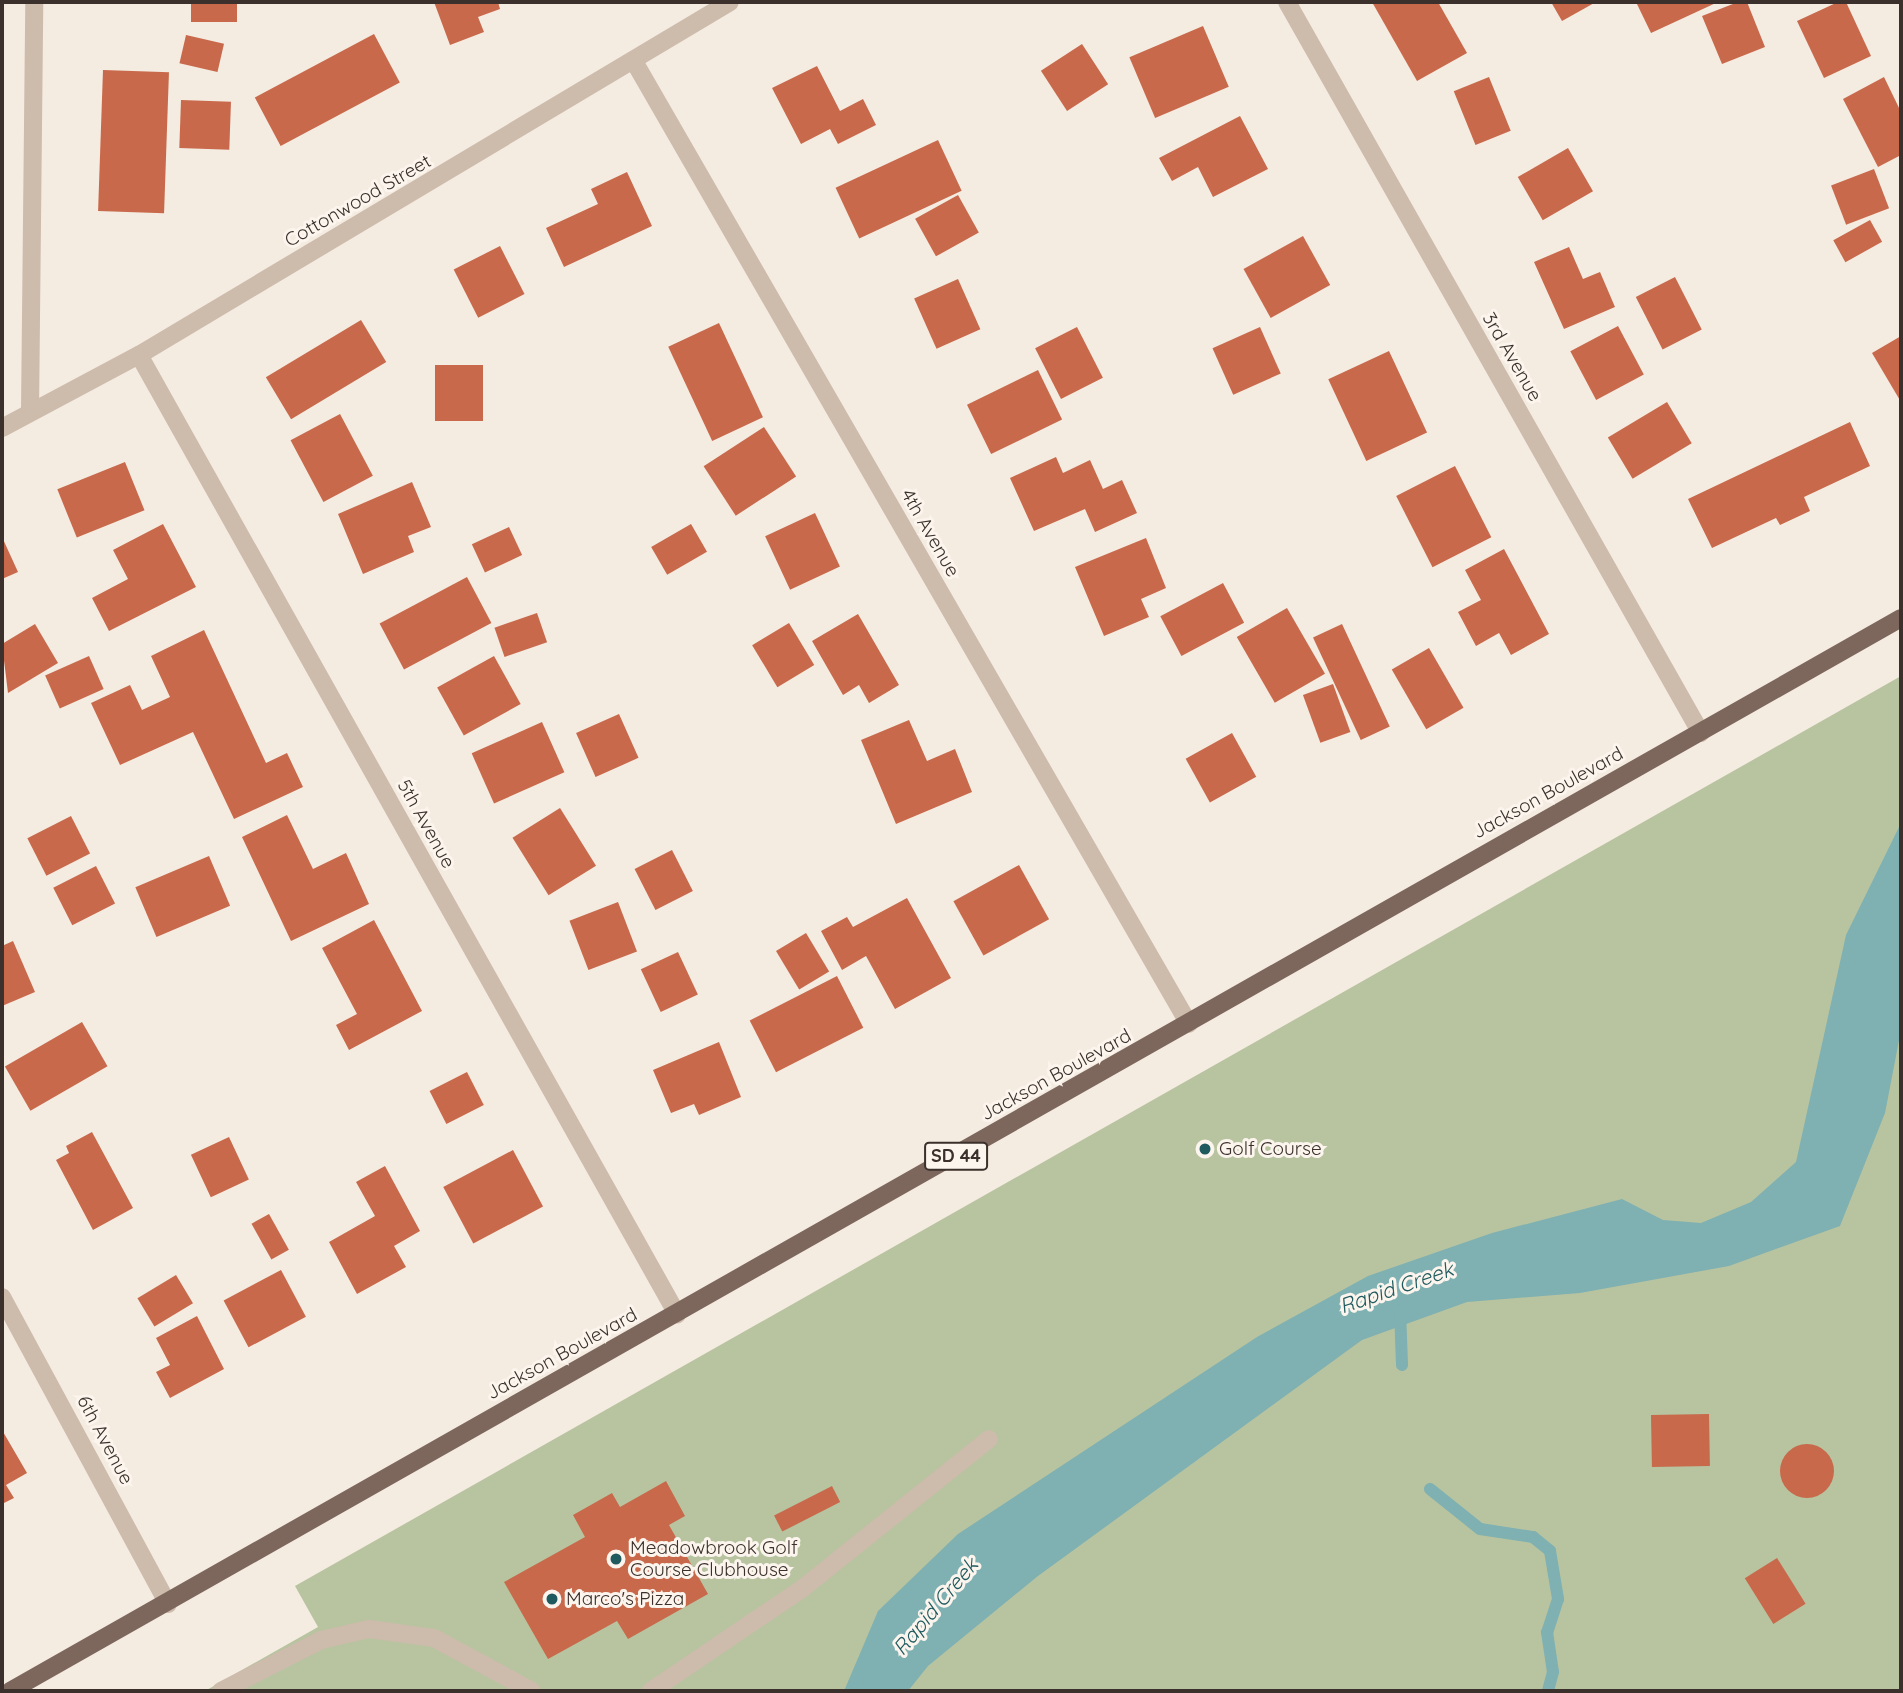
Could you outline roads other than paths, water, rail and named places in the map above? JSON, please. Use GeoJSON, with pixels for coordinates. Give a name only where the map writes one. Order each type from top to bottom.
{"type":"FeatureCollection","features":[{"type":"Feature","properties":{"kind":"main road","name":"Jackson Boulevard"},"geometry":{"type":"LineString","coordinates":[[10,1691],[168,1604],[1901,618]]}},
{"type":"Feature","properties":{"kind":"street"},"geometry":{"type":"LineString","coordinates":[[30,412],[34,2]]}},
{"type":"Feature","properties":{"kind":"street","name":"Cottonwood Street"},"geometry":{"type":"LineString","coordinates":[[2,428],[139,355],[635,63],[730,2]]}},
{"type":"Feature","properties":{"kind":"street","name":"3rd Avenue"},"geometry":{"type":"LineString","coordinates":[[1287,2],[1701,733]]}},
{"type":"Feature","properties":{"kind":"street","name":"4th Avenue"},"geometry":{"type":"LineString","coordinates":[[635,63],[1189,1024]]}},
{"type":"Feature","properties":{"kind":"street","name":"5th Avenue"},"geometry":{"type":"LineString","coordinates":[[139,355],[677,1314]]}},
{"type":"Feature","properties":{"kind":"street","name":"6th Avenue"},"geometry":{"type":"LineString","coordinates":[[2,1297],[168,1604]]}},
{"type":"Feature","properties":{"kind":"street"},"geometry":{"type":"LineString","coordinates":[[651,1691],[803,1588],[989,1439]]}},
{"type":"Feature","properties":{"kind":"street"},"geometry":{"type":"LineString","coordinates":[[222,1691],[321,1640],[369,1629],[434,1639],[532,1691]]}},
{"type":"Feature","properties":{"kind":"water","name":"Rapid Creek"},"geometry":{"type":"Polygon","coordinates":[[[1901,823],[1901,1030],[1885,1113],[1840,1226],[1729,1266],[1580,1293],[1467,1302],[1362,1340],[1038,1576],[928,1666],[908,1691],[844,1691],[878,1611],[958,1534],[1257,1337],[1368,1276],[1492,1233],[1622,1199],[1663,1220],[1701,1223],[1751,1202],[1796,1162],[1846,935],[1901,823]]]}},
{"type":"Feature","properties":{"kind":"waterway","name":"Rapid Creek"},"geometry":{"type":"LineString","coordinates":[[1400,1310],[1402,1365]]}},
{"type":"Feature","properties":{"kind":"waterway"},"geometry":{"type":"LineString","coordinates":[[1430,1489],[1480,1529],[1533,1537],[1550,1551],[1558,1599],[1547,1632],[1553,1672],[1548,1691]]}},
{"type":"Feature","properties":{"kind":"place","name":"Golf Course"},"geometry":{"type":"Point","coordinates":[1205,1149]}},
{"type":"Feature","properties":{"kind":"place","name":"Meadowbrook Golf Course Clubhouse"},"geometry":{"type":"Point","coordinates":[616,1559]}},
{"type":"Feature","properties":{"kind":"place","name":"Marco's Pizza"},"geometry":{"type":"Point","coordinates":[552,1599]}}]}
